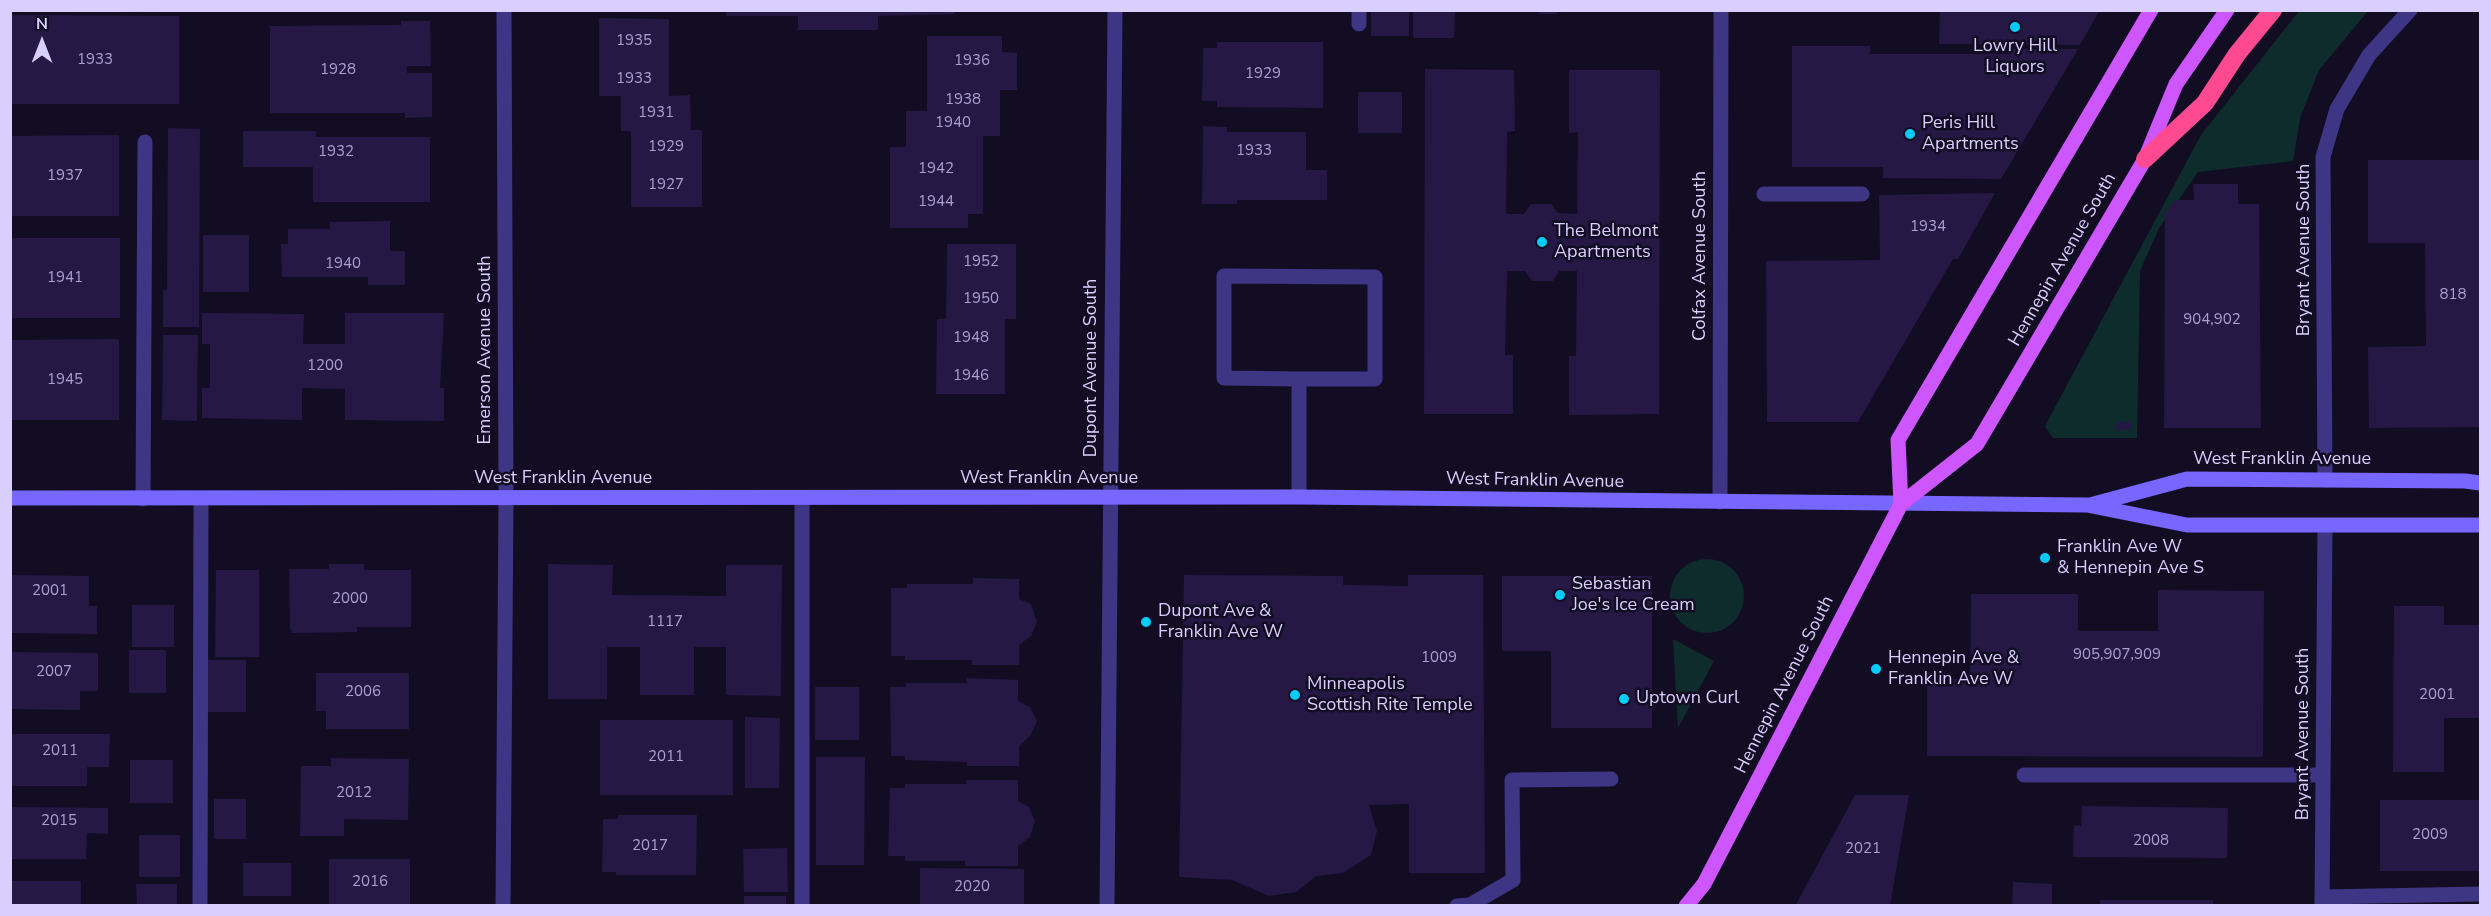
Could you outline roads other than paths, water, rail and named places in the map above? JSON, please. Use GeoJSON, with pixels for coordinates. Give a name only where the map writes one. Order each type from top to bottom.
{"type":"FeatureCollection","features":[{"type":"Feature","properties":{"kind":"highway"},"geometry":{"type":"LineString","coordinates":[[2145,159],[2205,103],[2237,54],[2273,10]]}},
{"type":"Feature","properties":{"kind":"main road"},"geometry":{"type":"LineString","coordinates":[[1901,504],[1898,440],[2151,10]]}},
{"type":"Feature","properties":{"kind":"main road","name":"Hennepin Avenue South"},"geometry":{"type":"LineString","coordinates":[[1686,906],[1704,884],[1901,504],[1977,444],[2145,159],[2176,84],[2227,10]]}},
{"type":"Feature","properties":{"kind":"main road","name":"Hennepin Avenue South"},"geometry":{"type":"LineString","coordinates":[[1701,906],[1704,884]]}},
{"type":"Feature","properties":{"kind":"street","name":"Emerson Avenue South"},"geometry":{"type":"LineString","coordinates":[[503,906],[506,499],[504,10]]}},
{"type":"Feature","properties":{"kind":"street","name":"Dupont Avenue South"},"geometry":{"type":"LineString","coordinates":[[1107,906],[1115,10]]}},
{"type":"Feature","properties":{"kind":"street","name":"Colfax Avenue South"},"geometry":{"type":"LineString","coordinates":[[1720,502],[1721,10]]}},
{"type":"Feature","properties":{"kind":"street","name":"Bryant Avenue South"},"geometry":{"type":"LineString","coordinates":[[2325,480],[2323,157],[2337,109],[2369,55],[2410,10]]}},
{"type":"Feature","properties":{"kind":"street"},"geometry":{"type":"LineString","coordinates":[[143,499],[146,142]]}},
{"type":"Feature","properties":{"kind":"street"},"geometry":{"type":"LineString","coordinates":[[1764,194],[1862,194]]}},
{"type":"Feature","properties":{"kind":"street"},"geometry":{"type":"LineString","coordinates":[[1224,276],[1376,277],[1376,379],[1299,379],[1224,378],[1224,276]]}},
{"type":"Feature","properties":{"kind":"street"},"geometry":{"type":"LineString","coordinates":[[1299,379],[1299,497]]}},
{"type":"Feature","properties":{"kind":"street","name":"West Franklin Avenue"},"geometry":{"type":"LineString","coordinates":[[2087,505],[2187,479],[2481,483]]}},
{"type":"Feature","properties":{"kind":"street","name":"West Franklin Avenue"},"geometry":{"type":"LineString","coordinates":[[10,498],[1110,499],[1299,497],[2087,505],[2187,525],[2481,525]]}},
{"type":"Feature","properties":{"kind":"street"},"geometry":{"type":"LineString","coordinates":[[200,906],[201,499]]}},
{"type":"Feature","properties":{"kind":"street"},"geometry":{"type":"LineString","coordinates":[[802,499],[802,906]]}},
{"type":"Feature","properties":{"kind":"street","name":"Bryant Avenue South"},"geometry":{"type":"LineString","coordinates":[[2322,901],[2325,526]]}},
{"type":"Feature","properties":{"kind":"street"},"geometry":{"type":"LineString","coordinates":[[2024,775],[2323,775]]}},
{"type":"Feature","properties":{"kind":"street"},"geometry":{"type":"LineString","coordinates":[[1457,906],[1470,905],[1513,880],[1512,780],[1611,779]]}},
{"type":"Feature","properties":{"kind":"street"},"geometry":{"type":"LineString","coordinates":[[2322,901],[2481,894]]}},
{"type":"Feature","properties":{"kind":"place","name":"Lowry Hill Liquors"},"geometry":{"type":"Point","coordinates":[2015,27]}},
{"type":"Feature","properties":{"kind":"place","name":"Peris Hill Apartments"},"geometry":{"type":"Point","coordinates":[1910,134]}},
{"type":"Feature","properties":{"kind":"place","name":"The Belmont Apartments"},"geometry":{"type":"Point","coordinates":[1542,242]}},
{"type":"Feature","properties":{"kind":"place","name":"Franklin Ave W & Hennepin Ave S"},"geometry":{"type":"Point","coordinates":[2045,558]}},
{"type":"Feature","properties":{"kind":"place","name":"Sebastian Joe's Ice Cream"},"geometry":{"type":"Point","coordinates":[1560,595]}},
{"type":"Feature","properties":{"kind":"place","name":"Dupont Ave & Franklin Ave W"},"geometry":{"type":"Point","coordinates":[1146,622]}},
{"type":"Feature","properties":{"kind":"place","name":"Hennepin Ave & Franklin Ave W"},"geometry":{"type":"Point","coordinates":[1876,669]}},
{"type":"Feature","properties":{"kind":"place","name":"Minneapolis Scottish Rite Temple"},"geometry":{"type":"Point","coordinates":[1295,695]}},
{"type":"Feature","properties":{"kind":"place","name":"Uptown Curl"},"geometry":{"type":"Point","coordinates":[1624,699]}}]}
